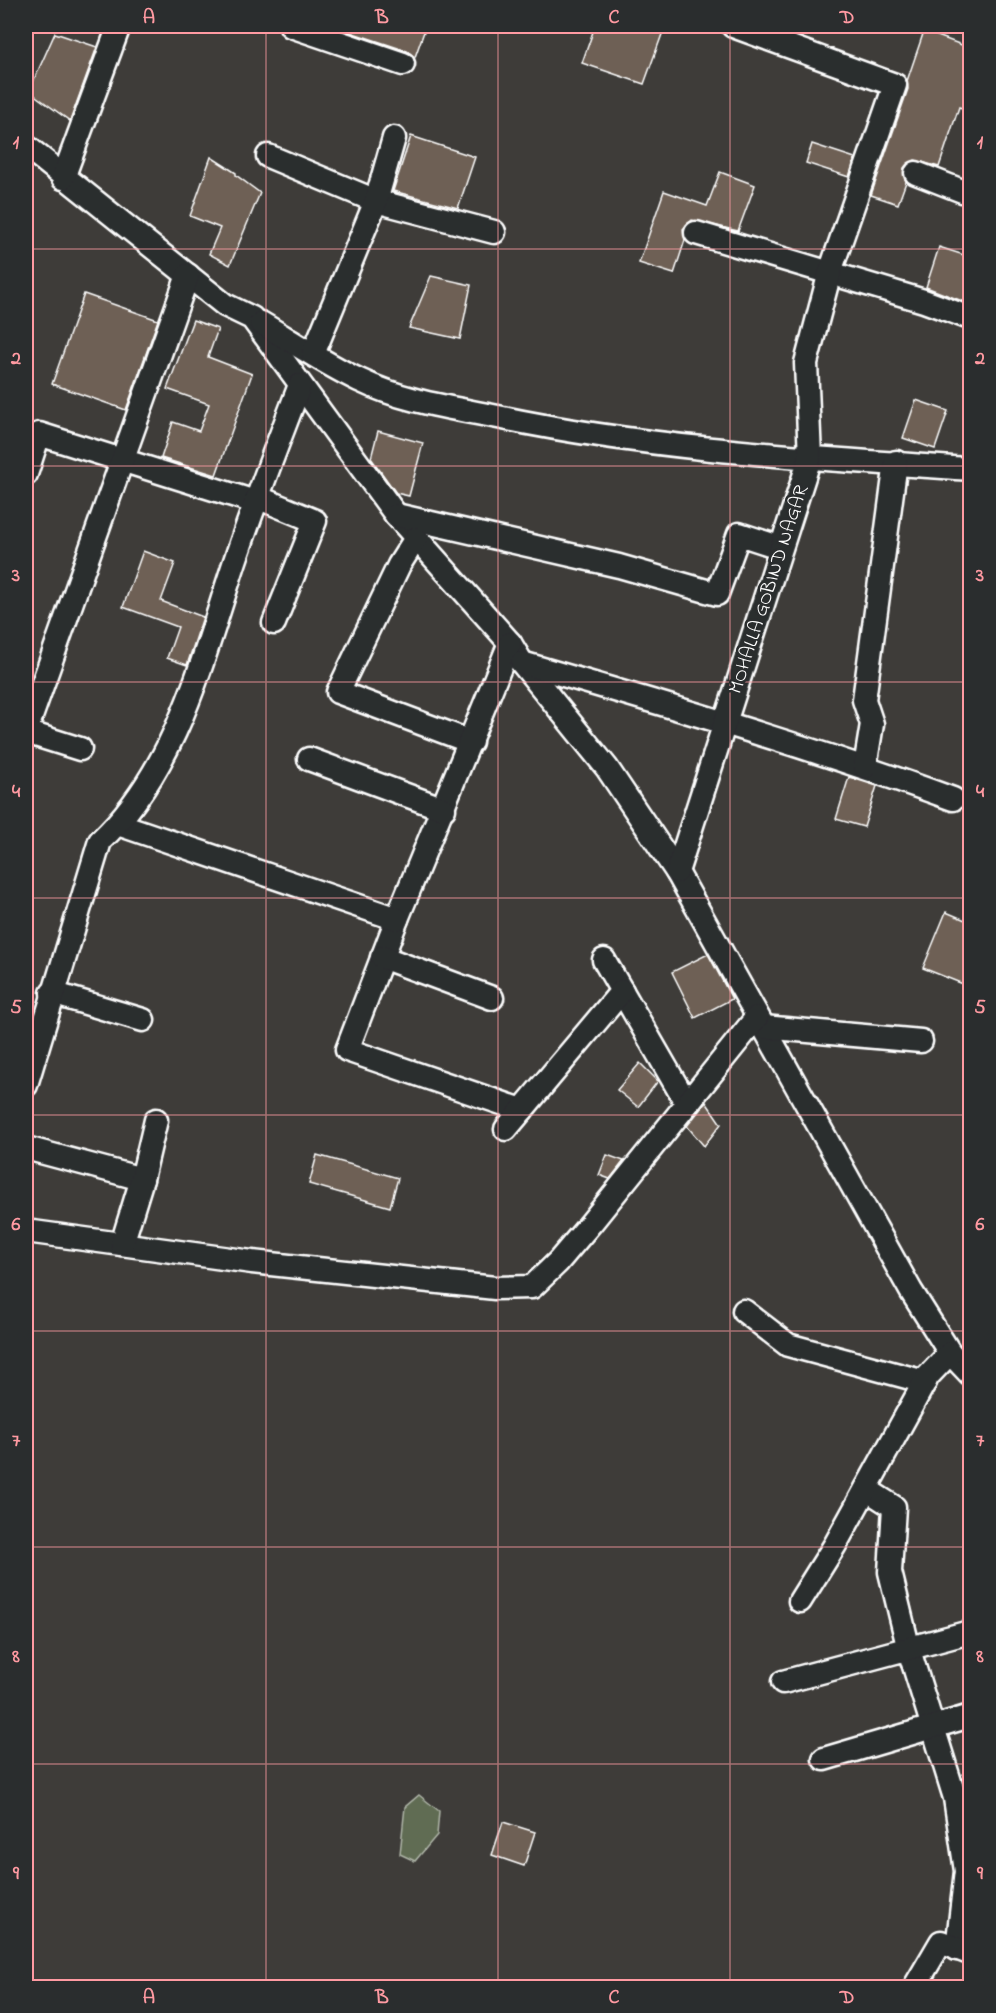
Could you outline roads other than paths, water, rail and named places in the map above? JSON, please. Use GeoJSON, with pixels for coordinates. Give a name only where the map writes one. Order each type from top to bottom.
{"type":"FeatureCollection","features":[{"type":"Feature","properties":{"kind":"street"},"geometry":{"type":"LineString","coordinates":[[63,178],[119,26]]}},
{"type":"Feature","properties":{"kind":"street"},"geometry":{"type":"LineString","coordinates":[[291,26],[403,64]]}},
{"type":"Feature","properties":{"kind":"street"},"geometry":{"type":"LineString","coordinates":[[733,26],[895,85],[830,272],[806,363],[810,458]]}},
{"type":"Feature","properties":{"kind":"street"},"geometry":{"type":"LineString","coordinates":[[313,354],[376,201],[394,138]]}},
{"type":"Feature","properties":{"kind":"street"},"geometry":{"type":"LineString","coordinates":[[26,146],[63,178],[225,305],[252,318],[359,380],[414,400],[580,434],[681,448],[970,469]]}},
{"type":"Feature","properties":{"kind":"street"},"geometry":{"type":"LineString","coordinates":[[268,156],[376,201],[494,232]]}},
{"type":"Feature","properties":{"kind":"street"},"geometry":{"type":"LineString","coordinates":[[916,173],[970,194]]}},
{"type":"Feature","properties":{"kind":"street"},"geometry":{"type":"LineString","coordinates":[[696,233],[924,300],[970,318]]}},
{"type":"Feature","properties":{"kind":"street"},"geometry":{"type":"LineString","coordinates":[[80,749],[26,731],[188,275]]}},
{"type":"Feature","properties":{"kind":"street"},"geometry":{"type":"LineString","coordinates":[[252,318],[396,515],[516,653],[607,768],[677,872],[911,1291],[950,1353],[970,1374]]}},
{"type":"Feature","properties":{"kind":"street"},"geometry":{"type":"LineString","coordinates":[[26,1085],[52,993],[100,841],[118,824],[171,744],[256,499],[300,385]]}},
{"type":"Feature","properties":{"kind":"street"},"geometry":{"type":"LineString","coordinates":[[26,474],[39,434],[122,462],[256,499],[315,521],[274,623]]}},
{"type":"Feature","properties":{"kind":"street","name":"MOHALLA GOBIND NAGAR"},"geometry":{"type":"LineString","coordinates":[[677,872],[779,547],[810,458]]}},
{"type":"Feature","properties":{"kind":"street"},"geometry":{"type":"LineString","coordinates":[[865,767],[872,724],[864,700],[896,462]]}},
{"type":"Feature","properties":{"kind":"street"},"geometry":{"type":"LineString","coordinates":[[396,515],[619,566],[717,594],[739,534],[779,547]]}},
{"type":"Feature","properties":{"kind":"street"},"geometry":{"type":"LineString","coordinates":[[416,538],[399,564],[338,692],[471,742]]}},
{"type":"Feature","properties":{"kind":"street"},"geometry":{"type":"LineString","coordinates":[[516,653],[865,767],[953,799]]}},
{"type":"Feature","properties":{"kind":"street"},"geometry":{"type":"LineString","coordinates":[[516,653],[471,742],[397,919],[347,1050],[522,1110]]}},
{"type":"Feature","properties":{"kind":"street"},"geometry":{"type":"LineString","coordinates":[[309,759],[444,809]]}},
{"type":"Feature","properties":{"kind":"street"},"geometry":{"type":"LineString","coordinates":[[118,824],[397,919]]}},
{"type":"Feature","properties":{"kind":"street"},"geometry":{"type":"LineString","coordinates":[[382,957],[492,998]]}},
{"type":"Feature","properties":{"kind":"street"},"geometry":{"type":"LineString","coordinates":[[604,960],[687,1104]]}},
{"type":"Feature","properties":{"kind":"street"},"geometry":{"type":"LineString","coordinates":[[506,1129],[622,991]]}},
{"type":"Feature","properties":{"kind":"street"},"geometry":{"type":"LineString","coordinates":[[52,993],[143,1020]]}},
{"type":"Feature","properties":{"kind":"street"},"geometry":{"type":"LineString","coordinates":[[760,1022],[921,1041]]}},
{"type":"Feature","properties":{"kind":"street"},"geometry":{"type":"LineString","coordinates":[[26,1231],[252,1262],[495,1288],[532,1287],[558,1262],[687,1104],[760,1022]]}},
{"type":"Feature","properties":{"kind":"street"},"geometry":{"type":"LineString","coordinates":[[122,1244],[142,1179],[156,1120]]}},
{"type":"Feature","properties":{"kind":"street"},"geometry":{"type":"LineString","coordinates":[[26,1148],[142,1179]]}},
{"type":"Feature","properties":{"kind":"street"},"geometry":{"type":"LineString","coordinates":[[744,1311],[788,1345],[925,1382]]}},
{"type":"Feature","properties":{"kind":"street"},"geometry":{"type":"LineString","coordinates":[[800,1601],[866,1489],[925,1382],[950,1353]]}},
{"type":"Feature","properties":{"kind":"street"},"geometry":{"type":"LineString","coordinates":[[866,1489],[894,1507],[890,1572],[909,1650],[955,1798],[966,1871],[964,1951],[941,1942],[914,1988]]}},
{"type":"Feature","properties":{"kind":"street"},"geometry":{"type":"LineString","coordinates":[[783,1683],[970,1632]]}},
{"type":"Feature","properties":{"kind":"street"},"geometry":{"type":"LineString","coordinates":[[824,1759],[970,1716]]}}]}
